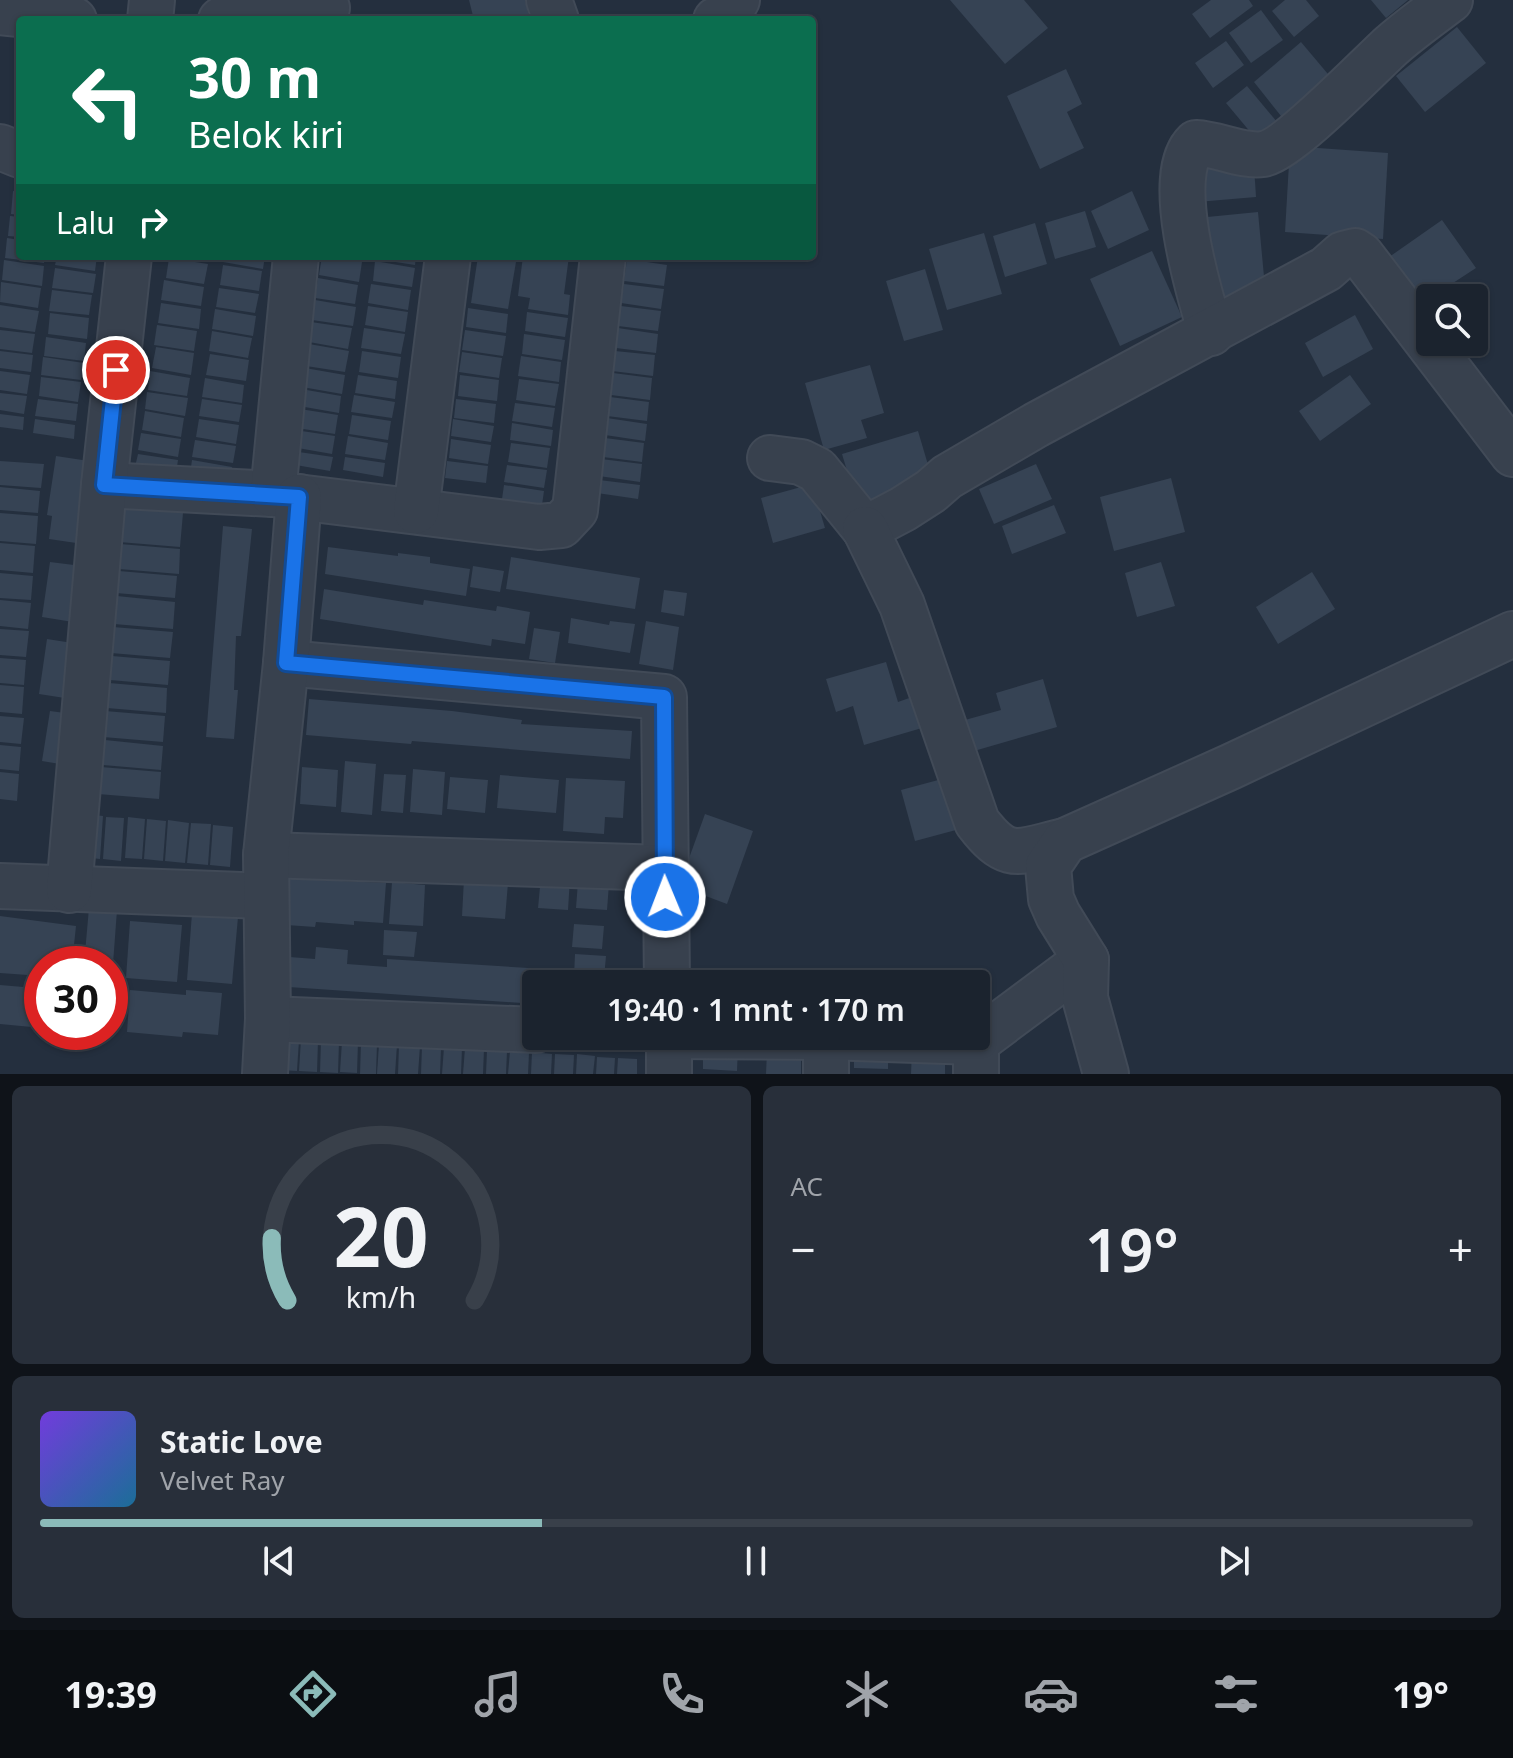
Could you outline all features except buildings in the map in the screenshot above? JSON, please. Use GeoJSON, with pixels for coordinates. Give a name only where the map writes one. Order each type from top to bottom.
{"type":"FeatureCollection","features":[{"type":"Feature","properties":{"kind":"street"},"geometry":{"type":"LineString","coordinates":[[1211,333],[1196,283],[1186,233],[1184,186],[1188,150],[1196,143],[1215,144],[1238,153],[1265,154],[1302,129],[1394,44],[1450,0]]}},
{"type":"Feature","properties":{"kind":"street"},"geometry":{"type":"LineString","coordinates":[[260,16],[328,9]]}},
{"type":"Feature","properties":{"kind":"street"},"geometry":{"type":"LineString","coordinates":[[0,12],[37,16]]}},
{"type":"Feature","properties":{"kind":"street"},"geometry":{"type":"LineString","coordinates":[[865,529],[903,509],[947,477],[1036,425],[1326,269],[1343,254],[1355,251],[1513,454]]}},
{"type":"Feature","properties":{"kind":"street"},"geometry":{"type":"LineString","coordinates":[[69,890],[104,485],[129,260]]}},
{"type":"Feature","properties":{"kind":"street"},"geometry":{"type":"LineString","coordinates":[[265,1074],[268,1019],[266,875],[286,663],[286,496],[296,260]]}},
{"type":"Feature","properties":{"kind":"street"},"geometry":{"type":"LineString","coordinates":[[416,511],[447,260]]}},
{"type":"Feature","properties":{"kind":"street"},"geometry":{"type":"LineString","coordinates":[[104,485],[286,496],[539,527],[561,525],[575,510],[603,260]]}},
{"type":"Feature","properties":{"kind":"street"},"geometry":{"type":"LineString","coordinates":[[770,458],[801,462],[817,470],[865,529],[902,605],[977,822],[992,842],[1012,852],[1065,841],[1513,634]]}},
{"type":"Feature","properties":{"kind":"street"},"geometry":{"type":"LineString","coordinates":[[286,663],[664,697],[667,970]]}},
{"type":"Feature","properties":{"kind":"street"},"geometry":{"type":"LineString","coordinates":[[1065,841],[1048,866],[1051,899],[1086,960],[1085,998],[1106,1074]]}},
{"type":"Feature","properties":{"kind":"street"},"geometry":{"type":"LineString","coordinates":[[0,886],[69,890],[266,875],[664,868]]}},
{"type":"Feature","properties":{"kind":"street"},"geometry":{"type":"LineString","coordinates":[[919,1050],[976,1058],[1086,960]]}},
{"type":"Feature","properties":{"kind":"street"},"geometry":{"type":"LineString","coordinates":[[268,1019],[522,1029]]}},
{"type":"Feature","properties":{"kind":"street"},"geometry":{"type":"LineString","coordinates":[[668,1050],[669,1074]]}},
{"type":"Feature","properties":{"kind":"street"},"geometry":{"type":"LineString","coordinates":[[826,1050],[826,1074]]}},
{"type":"Feature","properties":{"kind":"route"},"geometry":{"type":"LineString","coordinates":[[116,370],[104,485],[299,497],[286,663],[664,697],[665,897]]}}]}
